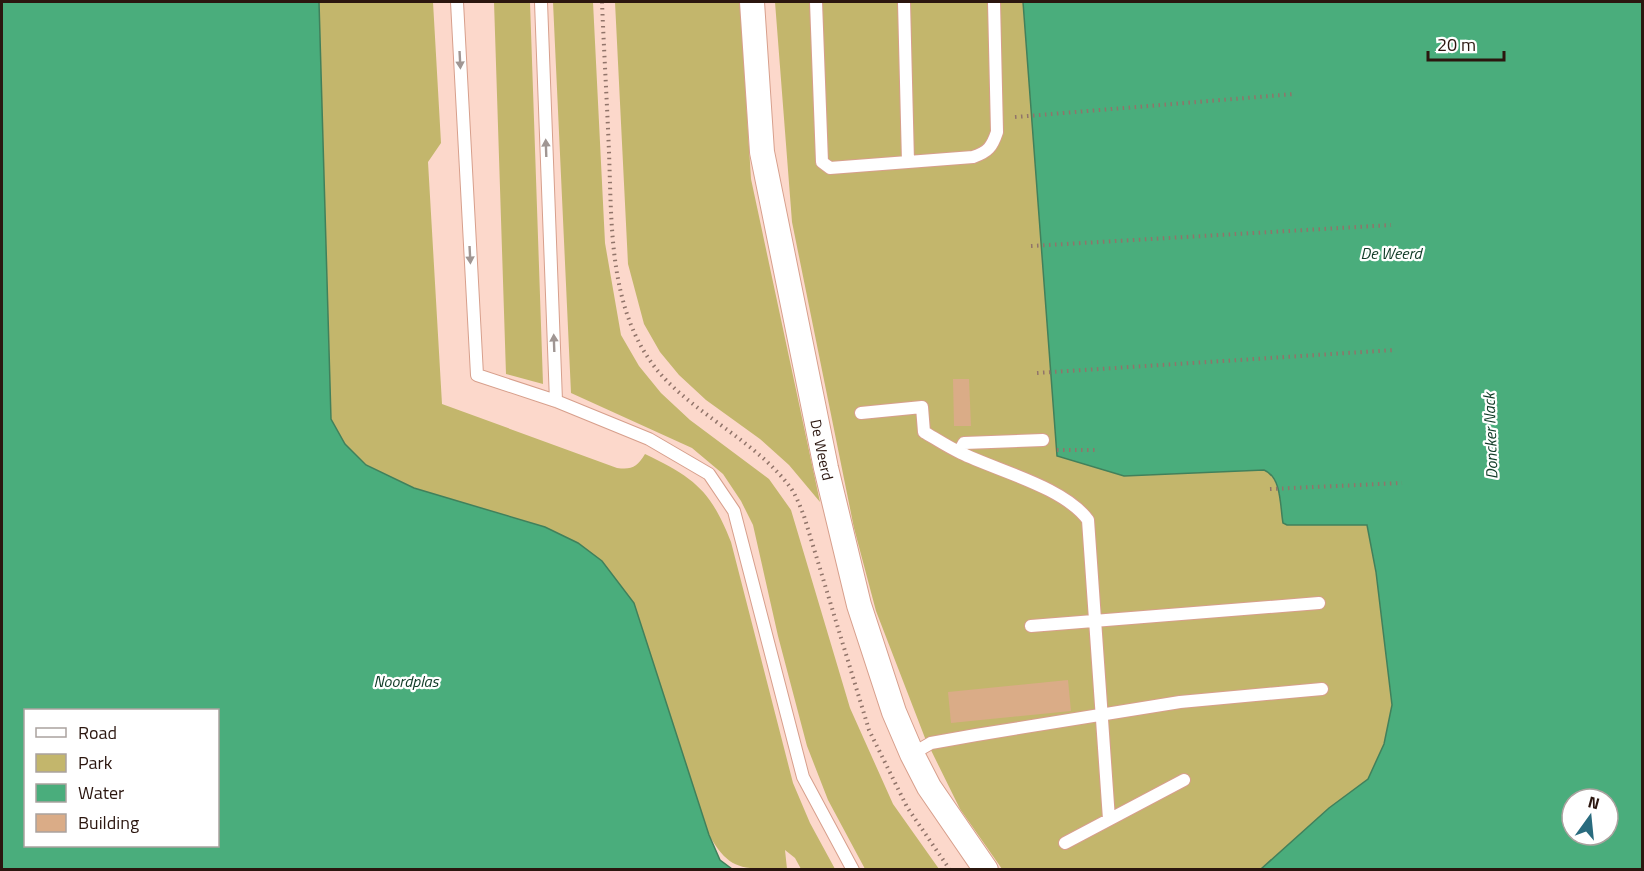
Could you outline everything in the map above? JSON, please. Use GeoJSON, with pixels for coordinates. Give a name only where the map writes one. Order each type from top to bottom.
{"type":"FeatureCollection","features":[{"type":"Feature","properties":{"kind":"street","name":"De Weerd"},"geometry":{"type":"LineString","coordinates":[[752,2],[762,153],[826,468],[859,605],[894,712],[912,754],[928,787],[986,870]]}},
{"type":"Feature","properties":{"kind":"lane"},"geometry":{"type":"LineString","coordinates":[[457,2],[477,375],[556,401],[650,440],[710,474],[734,511],[803,777],[853,870]]}},
{"type":"Feature","properties":{"kind":"lane"},"geometry":{"type":"LineString","coordinates":[[540,2],[556,401]]}},
{"type":"Feature","properties":{"kind":"lane"},"geometry":{"type":"LineString","coordinates":[[816,2],[822,162],[830,168],[973,157],[993,146],[997,132],[994,2]]}},
{"type":"Feature","properties":{"kind":"lane"},"geometry":{"type":"LineString","coordinates":[[904,2],[908,162]]}},
{"type":"Feature","properties":{"kind":"lane"},"geometry":{"type":"LineString","coordinates":[[861,413],[922,407],[924,432],[959,452],[1059,496],[1081,511],[1088,520],[1093,620],[1109,819]]}},
{"type":"Feature","properties":{"kind":"lane"},"geometry":{"type":"LineString","coordinates":[[959,452],[964,443],[1047,445]]}},
{"type":"Feature","properties":{"kind":"lane"},"geometry":{"type":"LineString","coordinates":[[1031,626],[1319,603]]}},
{"type":"Feature","properties":{"kind":"lane"},"geometry":{"type":"LineString","coordinates":[[912,754],[931,743],[1180,702],[1322,689]]}},
{"type":"Feature","properties":{"kind":"lane"},"geometry":{"type":"LineString","coordinates":[[1065,843],[1184,780]]}},
{"type":"Feature","properties":{"kind":"path"},"geometry":{"type":"LineString","coordinates":[[602,2],[614,257],[623,302],[640,344],[664,378],[695,407],[761,458],[790,487],[804,516],[869,730],[907,807],[950,870]]}},
{"type":"Feature","properties":{"kind":"path"},"geometry":{"type":"LineString","coordinates":[[1008,118],[1294,94]]}},
{"type":"Feature","properties":{"kind":"path"},"geometry":{"type":"LineString","coordinates":[[1031,246],[1391,225]]}},
{"type":"Feature","properties":{"kind":"path"},"geometry":{"type":"LineString","coordinates":[[1037,373],[1394,350]]}},
{"type":"Feature","properties":{"kind":"path"},"geometry":{"type":"LineString","coordinates":[[1047,445],[1096,450]]}},
{"type":"Feature","properties":{"kind":"path"},"geometry":{"type":"LineString","coordinates":[[1270,489],[1402,483]]}},
{"type":"Feature","properties":{"kind":"green space"},"geometry":{"type":"Polygon","coordinates":[[[319,2],[433,2],[441,143],[428,162],[442,404],[617,468],[634,467],[645,454],[688,478],[707,497],[716,509],[731,542],[793,783],[810,823],[835,869],[801,869],[795,858],[785,850],[787,869],[748,868],[731,862],[716,847],[709,835],[634,603],[545,527],[414,488],[366,465],[345,444],[331,419],[319,2]]]}},
{"type":"Feature","properties":{"kind":"green space"},"geometry":{"type":"Polygon","coordinates":[[[494,2],[530,2],[543,384],[506,374],[494,2]]]}},
{"type":"Feature","properties":{"kind":"green space"},"geometry":{"type":"Polygon","coordinates":[[[553,2],[593,2],[605,243],[621,335],[639,366],[661,393],[690,420],[769,479],[791,510],[850,708],[893,804],[939,869],[865,869],[828,800],[807,746],[778,636],[753,525],[741,501],[723,474],[692,448],[571,393],[553,2]]]}},
{"type":"Feature","properties":{"kind":"green space"},"geometry":{"type":"Polygon","coordinates":[[[615,2],[740,2],[751,179],[820,502],[789,465],[760,439],[706,400],[679,375],[660,352],[644,324],[628,264],[615,2]]]}},
{"type":"Feature","properties":{"kind":"green space"},"geometry":{"type":"Polygon","coordinates":[[[775,2],[1023,2],[1039,201],[1124,476],[1264,470],[1270,474],[1277,485],[1283,522],[1287,525],[1367,525],[1376,572],[1392,705],[1384,744],[1368,779],[1329,808],[1261,869],[1002,869],[960,809],[925,738],[876,611],[854,528],[792,222],[775,2]]]}},
{"type":"Feature","properties":{"kind":"water","name":"Noordplas"},"geometry":{"type":"Polygon","coordinates":[[[2,2],[319,2],[331,419],[345,444],[366,465],[414,488],[545,527],[578,543],[602,561],[634,603],[709,835],[720,860],[732,869],[2,869],[2,2]]]}},
{"type":"Feature","properties":{"kind":"water","name":"De Weerd"},"geometry":{"type":"Polygon","coordinates":[[[1023,2],[1642,2],[1642,869],[1261,869],[1329,808],[1368,779],[1384,744],[1392,705],[1376,572],[1367,525],[1287,525],[1283,523],[1277,486],[1270,474],[1264,470],[1124,476],[1057,456],[1023,2]]]}},
{"type":"Feature","properties":{"kind":"building"},"geometry":{"type":"Polygon","coordinates":[[[953,379],[969,379],[971,426],[954,426],[953,379]]]}},
{"type":"Feature","properties":{"kind":"building"},"geometry":{"type":"Polygon","coordinates":[[[1068,680],[1071,711],[951,723],[948,692],[1068,680]]]}},
{"type":"Feature","properties":{"kind":"water label","name":"Doncker Nack"},"geometry":{"type":"Point","coordinates":[1490,436]}}]}
